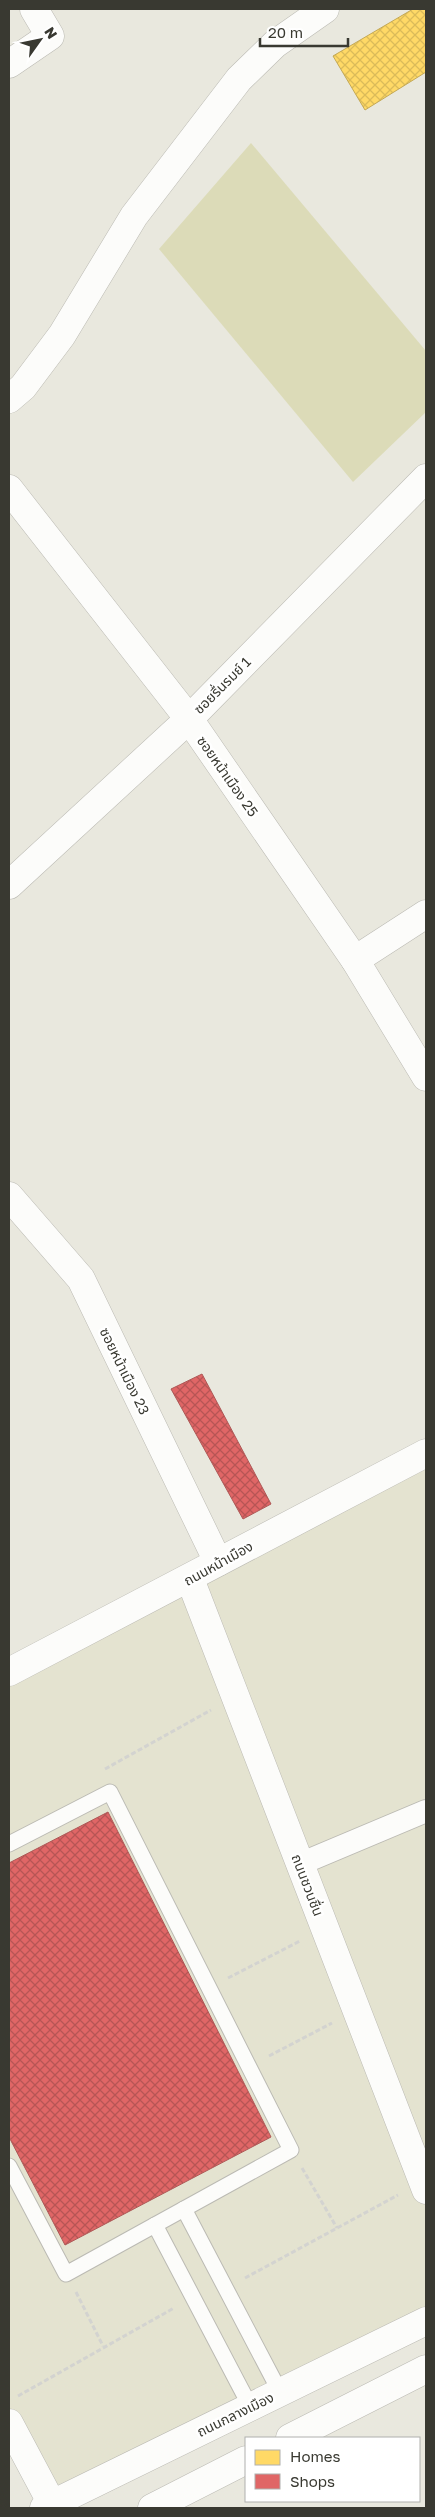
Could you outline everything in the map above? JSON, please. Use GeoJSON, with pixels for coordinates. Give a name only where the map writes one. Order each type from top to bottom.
{"type":"FeatureCollection","features":[{"type":"Feature","properties":{"kind":"street"},"geometry":{"type":"LineString","coordinates":[[9,64],[50,36],[34,9]]}},
{"type":"Feature","properties":{"kind":"street"},"geometry":{"type":"LineString","coordinates":[[9,400],[23,387],[62,335],[134,216],[239,79],[275,44],[326,9]]}},
{"type":"Feature","properties":{"kind":"street","name":"ซอยรื่นรมย์ 1"},"geometry":{"type":"LineString","coordinates":[[9,885],[189,719],[426,478]]}},
{"type":"Feature","properties":{"kind":"street","name":"ซอยหน้าเมือง 25"},"geometry":{"type":"LineString","coordinates":[[9,489],[189,719],[355,960],[426,1077]]}},
{"type":"Feature","properties":{"kind":"street"},"geometry":{"type":"LineString","coordinates":[[355,960],[426,914]]}},
{"type":"Feature","properties":{"kind":"street","name":"ซอยหน้าเมือง 23"},"geometry":{"type":"LineString","coordinates":[[9,1196],[81,1279],[218,1562]]}},
{"type":"Feature","properties":{"kind":"street","name":"ถนนหน้าเมือง"},"geometry":{"type":"LineString","coordinates":[[9,1672],[190,1579],[218,1562],[426,1453]]}},
{"type":"Feature","properties":{"kind":"street","name":"ถนนชวนชื่น"},"geometry":{"type":"LineString","coordinates":[[190,1579],[424,2186]]}},
{"type":"Feature","properties":{"kind":"street"},"geometry":{"type":"LineString","coordinates":[[300,1864],[426,1811]]}},
{"type":"Feature","properties":{"kind":"street","name":"ถนนกลางเมือง"},"geometry":{"type":"LineString","coordinates":[[50,2507],[250,2406],[426,2321]]}},
{"type":"Feature","properties":{"kind":"street"},"geometry":{"type":"LineString","coordinates":[[292,2437],[426,2369]]}},
{"type":"Feature","properties":{"kind":"street"},"geometry":{"type":"LineString","coordinates":[[9,2423],[50,2507]]}},
{"type":"Feature","properties":{"kind":"street"},"geometry":{"type":"LineString","coordinates":[[152,2508],[245,2461]]}},
{"type":"Feature","properties":{"kind":"lane"},"geometry":{"type":"LineString","coordinates":[[9,1844],[110,1792],[291,2150],[66,2274],[9,2166]]}},
{"type":"Feature","properties":{"kind":"lane"},"geometry":{"type":"LineString","coordinates":[[184,2209],[280,2392]]}},
{"type":"Feature","properties":{"kind":"lane"},"geometry":{"type":"LineString","coordinates":[[154,2225],[250,2406]]}},
{"type":"Feature","properties":{"kind":"path"},"geometry":{"type":"LineString","coordinates":[[110,1792],[100,1772],[236,1696]]}},
{"type":"Feature","properties":{"kind":"path"},"geometry":{"type":"LineString","coordinates":[[208,1988],[325,1929]]}},
{"type":"Feature","properties":{"kind":"path"},"geometry":{"type":"LineString","coordinates":[[248,2067],[357,2010]]}},
{"type":"Feature","properties":{"kind":"path"},"geometry":{"type":"LineString","coordinates":[[291,2150],[337,2228]]}},
{"type":"Feature","properties":{"kind":"path"},"geometry":{"type":"LineString","coordinates":[[226,2288],[337,2228],[424,2186]]}},
{"type":"Feature","properties":{"kind":"path"},"geometry":{"type":"LineString","coordinates":[[66,2274],[103,2346]]}},
{"type":"Feature","properties":{"kind":"path"},"geometry":{"type":"LineString","coordinates":[[17,2396],[103,2346],[192,2298]]}},
{"type":"Feature","properties":{"kind":"shaded area"},"geometry":{"type":"Polygon","coordinates":[[[426,1453],[426,2318],[51,2488],[9,2421],[9,1672],[426,1453]]]}},
{"type":"Feature","properties":{"kind":"green space"},"geometry":{"type":"Polygon","coordinates":[[[251,143],[426,351],[426,412],[353,482],[159,249],[251,143]]]}},
{"type":"Feature","properties":{"kind":"building: Homes"},"geometry":{"type":"Polygon","coordinates":[[[413,9],[426,9],[426,72],[365,110],[333,56],[413,9]]]}},
{"type":"Feature","properties":{"kind":"building: Shops"},"geometry":{"type":"Polygon","coordinates":[[[202,1374],[271,1504],[243,1519],[171,1389],[202,1374]]]}},
{"type":"Feature","properties":{"kind":"building: Shops"},"geometry":{"type":"Polygon","coordinates":[[[108,1812],[271,2137],[65,2245],[9,2137],[9,1863],[108,1812]]]}}]}
